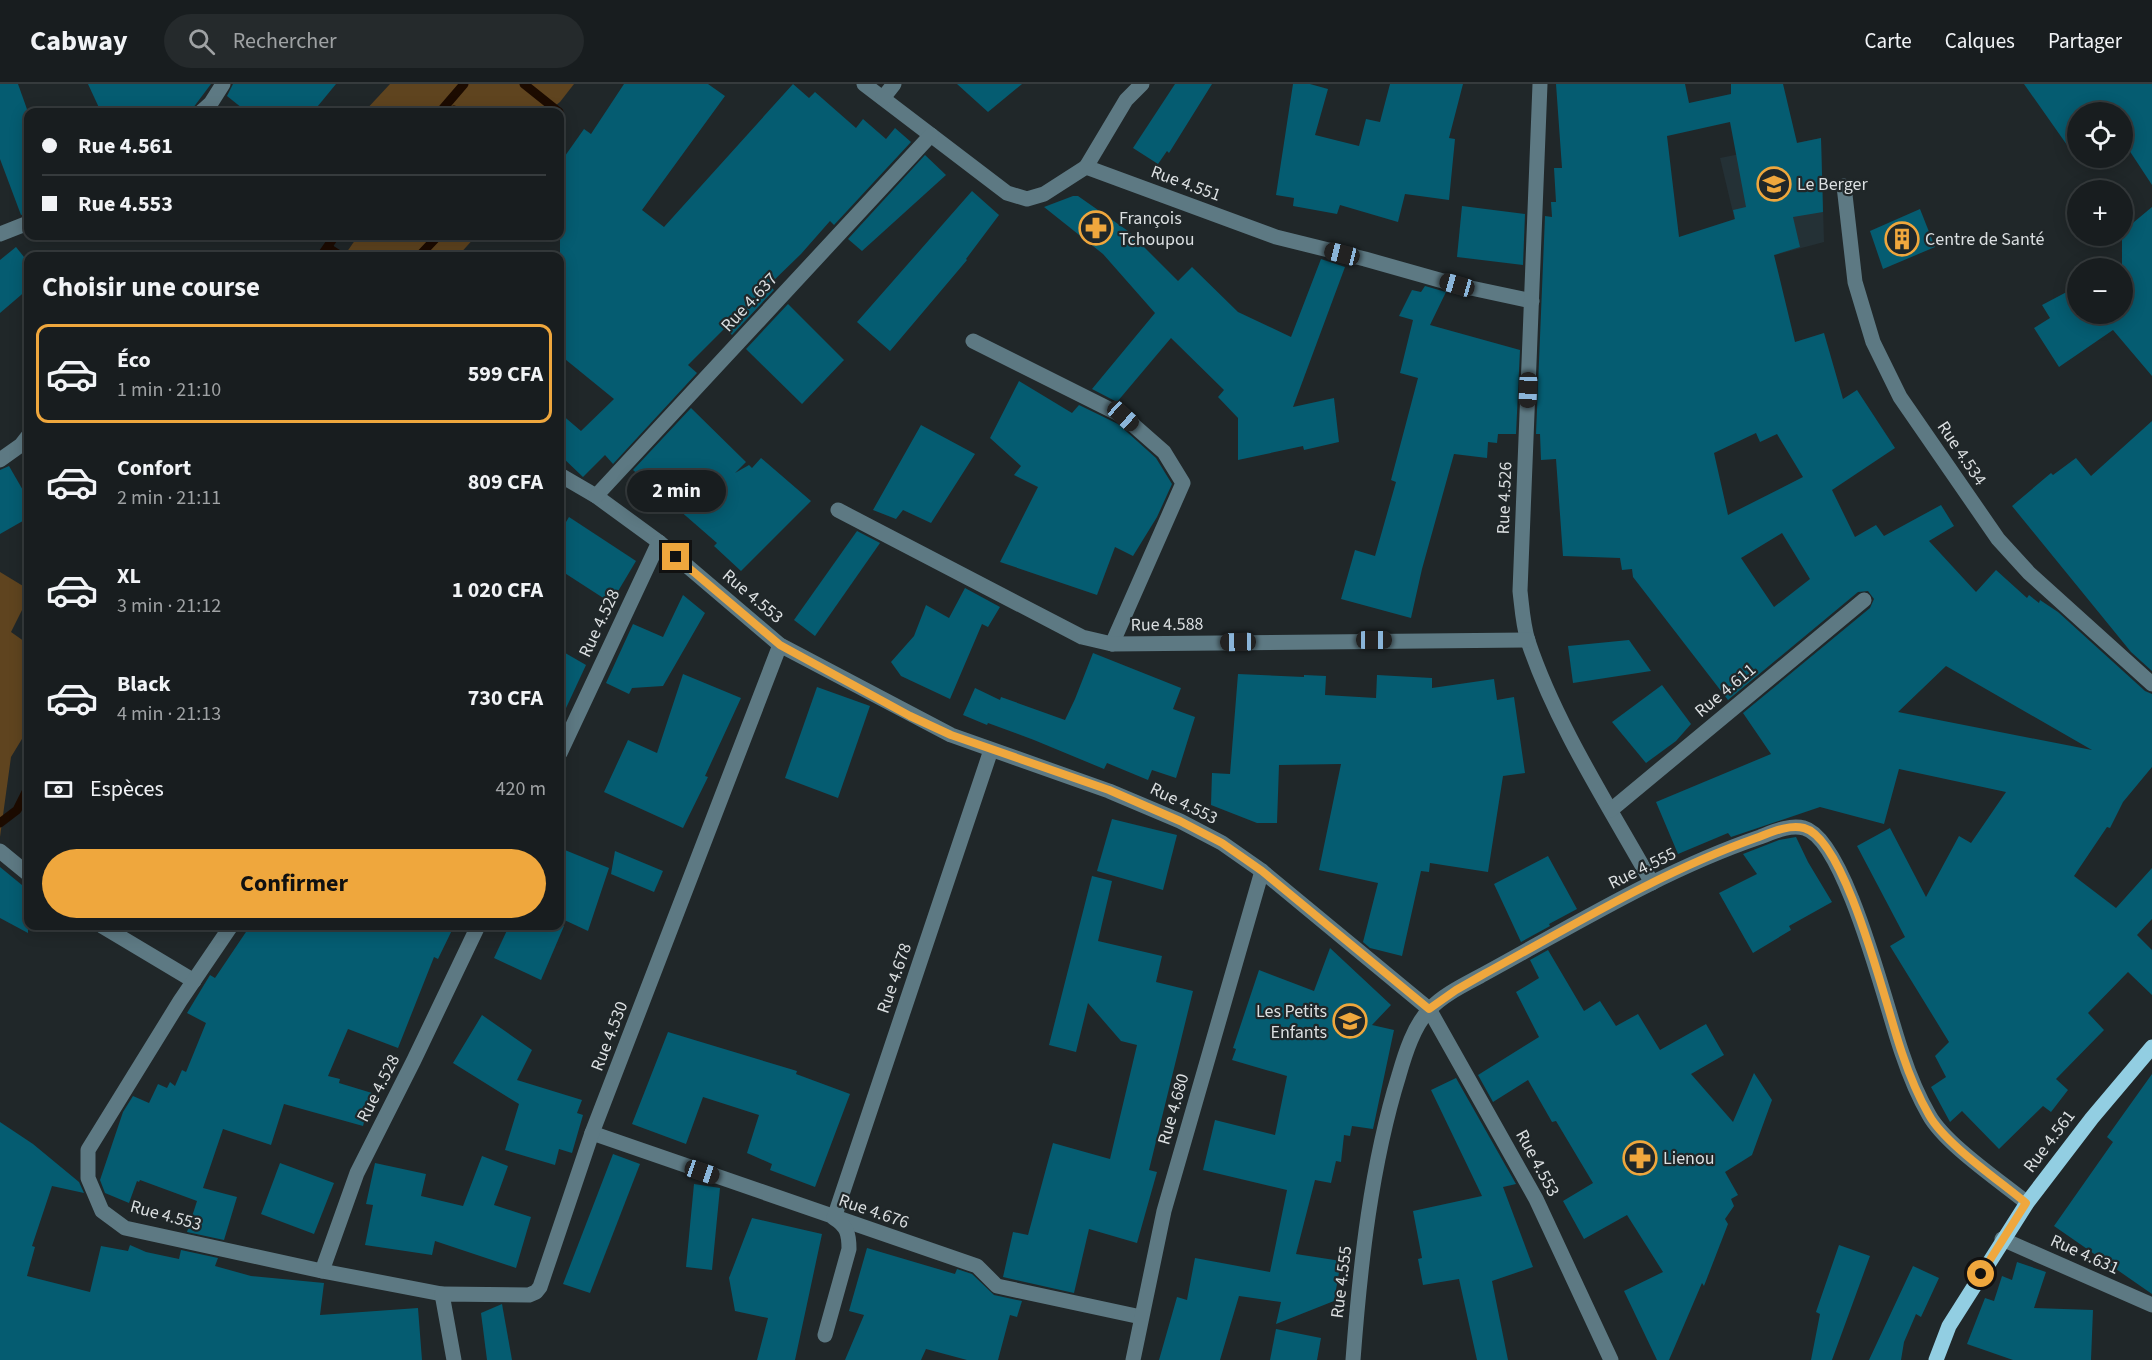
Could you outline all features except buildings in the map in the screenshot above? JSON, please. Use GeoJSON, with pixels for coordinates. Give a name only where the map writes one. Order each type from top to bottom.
{"type":"FeatureCollection","features":[{"type":"Feature","properties":{"kind":"main road","name":"Rue 4.561"},"geometry":{"type":"LineString","coordinates":[[1936,1360],[1948,1326],[2026,1203],[2092,1118],[2152,1047]]}},
{"type":"Feature","properties":{"kind":"street"},"geometry":{"type":"LineString","coordinates":[[205,108],[223,84]]}},
{"type":"Feature","properties":{"kind":"street"},"geometry":{"type":"LineString","coordinates":[[864,84],[1007,193],[1027,199],[1044,194],[1086,167],[1126,100],[1142,84]]}},
{"type":"Feature","properties":{"kind":"street"},"geometry":{"type":"LineString","coordinates":[[883,98],[894,84]]}},
{"type":"Feature","properties":{"kind":"street","name":"Rue 4.526"},"geometry":{"type":"LineString","coordinates":[[1540,84],[1520,591],[1528,640],[1560,718],[1652,883]]}},
{"type":"Feature","properties":{"kind":"street","name":"Rue 4.637"},"geometry":{"type":"LineString","coordinates":[[596,496],[931,135]]}},
{"type":"Feature","properties":{"kind":"street","name":"Rue 4.551"},"geometry":{"type":"LineString","coordinates":[[1086,167],[1276,237],[1457,285],[1532,301]]}},
{"type":"Feature","properties":{"kind":"street","name":"Rue 4.534"},"geometry":{"type":"LineString","coordinates":[[1844,186],[1854,282],[1873,342],[1900,397],[1998,539],[2029,573],[2152,684]]}},
{"type":"Feature","properties":{"kind":"street"},"geometry":{"type":"LineString","coordinates":[[0,234],[24,225]]}},
{"type":"Feature","properties":{"kind":"street"},"geometry":{"type":"LineString","coordinates":[[973,341],[1123,416],[1164,452],[1183,483],[1112,644]]}},
{"type":"Feature","properties":{"kind":"street"},"geometry":{"type":"LineString","coordinates":[[0,460],[24,441]]}},
{"type":"Feature","properties":{"kind":"street","name":"Rue 4.553"},"geometry":{"type":"LineString","coordinates":[[564,477],[596,496],[659,542],[780,645],[910,716],[951,735],[1109,790],[1180,821],[1222,843],[1262,871],[1429,1009],[1536,1199],[1611,1360]]}},
{"type":"Feature","properties":{"kind":"street","name":"Rue 4.588"},"geometry":{"type":"LineString","coordinates":[[838,510],[1082,637],[1112,644],[1528,640]]}},
{"type":"Feature","properties":{"kind":"street","name":"Rue 4.528"},"geometry":{"type":"LineString","coordinates":[[564,744],[659,542]]}},
{"type":"Feature","properties":{"kind":"street","name":"Rue 4.611"},"geometry":{"type":"LineString","coordinates":[[1611,810],[1864,600]]}},
{"type":"Feature","properties":{"kind":"street","name":"Rue 4.530"},"geometry":{"type":"LineString","coordinates":[[442,1294],[529,1296],[540,1287],[592,1133],[780,645]]}},
{"type":"Feature","properties":{"kind":"street","name":"Rue 4.678"},"geometry":{"type":"LineString","coordinates":[[834,1218],[991,750]]}},
{"type":"Feature","properties":{"kind":"street","name":"Rue 4.555"},"geometry":{"type":"LineString","coordinates":[[1353,1360],[1358,1287],[1385,1122],[1410,1043],[1429,1009],[1484,974],[1652,883],[1735,845],[1785,828],[1803,828],[1816,834],[1829,849],[1867,937],[1902,1053],[1930,1117],[1944,1135],[2026,1203]]}},
{"type":"Feature","properties":{"kind":"street"},"geometry":{"type":"LineString","coordinates":[[0,851],[24,871]]}},
{"type":"Feature","properties":{"kind":"street","name":"Rue 4.680"},"geometry":{"type":"LineString","coordinates":[[1132,1360],[1164,1211],[1262,871]]}},
{"type":"Feature","properties":{"kind":"street"},"geometry":{"type":"LineString","coordinates":[[109,930],[194,981]]}},
{"type":"Feature","properties":{"kind":"street","name":"Rue 4.553"},"geometry":{"type":"LineString","coordinates":[[228,930],[88,1150],[87,1178],[102,1211],[125,1228],[322,1272],[442,1294]]}},
{"type":"Feature","properties":{"kind":"street","name":"Rue 4.528"},"geometry":{"type":"LineString","coordinates":[[322,1272],[357,1173],[476,930]]}},
{"type":"Feature","properties":{"kind":"street","name":"Rue 4.676"},"geometry":{"type":"LineString","coordinates":[[592,1133],[977,1266],[997,1286],[1142,1317]]}},
{"type":"Feature","properties":{"kind":"street"},"geometry":{"type":"LineString","coordinates":[[825,1335],[849,1249],[849,1236],[843,1224],[834,1218]]}},
{"type":"Feature","properties":{"kind":"street","name":"Rue 4.631"},"geometry":{"type":"LineString","coordinates":[[2002,1239],[2152,1305]]}},
{"type":"Feature","properties":{"kind":"street"},"geometry":{"type":"LineString","coordinates":[[442,1294],[454,1360]]}},
{"type":"Feature","properties":{"kind":"shaded area"},"geometry":{"type":"Polygon","coordinates":[[[390,84],[574,84],[552,108],[368,108],[390,84]]]}},
{"type":"Feature","properties":{"kind":"shaded area","name":"Le Berger"},"geometry":{"type":"Polygon","coordinates":[[[1821,138],[1824,242],[1745,263],[1720,158],[1821,138]]]}},
{"type":"Feature","properties":{"kind":"shaded area"},"geometry":{"type":"Polygon","coordinates":[[[355,240],[472,240],[462,252],[347,252],[355,240]]]}},
{"type":"Feature","properties":{"kind":"shaded area"},"geometry":{"type":"Polygon","coordinates":[[[0,572],[24,587],[24,606],[11,632],[24,641],[24,736],[11,757],[0,837],[0,572]]]}},
{"type":"Feature","properties":{"kind":"waterway"},"geometry":{"type":"LineString","coordinates":[[443,108],[464,84]]}},
{"type":"Feature","properties":{"kind":"waterway"},"geometry":{"type":"LineString","coordinates":[[524,84],[554,108]]}},
{"type":"Feature","properties":{"kind":"waterway"},"geometry":{"type":"LineString","coordinates":[[324,252],[332,240]]}},
{"type":"Feature","properties":{"kind":"waterway"},"geometry":{"type":"LineString","coordinates":[[423,252],[434,240]]}},
{"type":"Feature","properties":{"kind":"waterway"},"geometry":{"type":"LineString","coordinates":[[330,249],[335,252]]}},
{"type":"Feature","properties":{"kind":"waterway"},"geometry":{"type":"LineString","coordinates":[[0,823],[17,810],[24,796]]}},
{"type":"Feature","properties":{"kind":"place","name":"Le Berger"},"geometry":{"type":"Point","coordinates":[1774,184]}},
{"type":"Feature","properties":{"kind":"place","name":"François Tchoupou"},"geometry":{"type":"Point","coordinates":[1096,228]}},
{"type":"Feature","properties":{"kind":"place","name":"Centre de Santé"},"geometry":{"type":"Point","coordinates":[1902,239]}},
{"type":"Feature","properties":{"kind":"place","name":"Les Petits Enfants"},"geometry":{"type":"Point","coordinates":[1350,1021]}},
{"type":"Feature","properties":{"kind":"place","name":"Lienou"},"geometry":{"type":"Point","coordinates":[1640,1158]}},
{"type":"Feature","properties":{"kind":"route"},"geometry":{"type":"LineString","coordinates":[[676,557],[780,645],[910,716],[951,735],[1109,790],[1180,821],[1222,843],[1262,871],[1429,1009],[1484,974],[1673,873],[1735,845],[1785,828],[1803,828],[1816,834],[1829,849],[1867,937],[1902,1053],[1930,1117],[1944,1135],[2026,1203],[1981,1274]]}}]}
